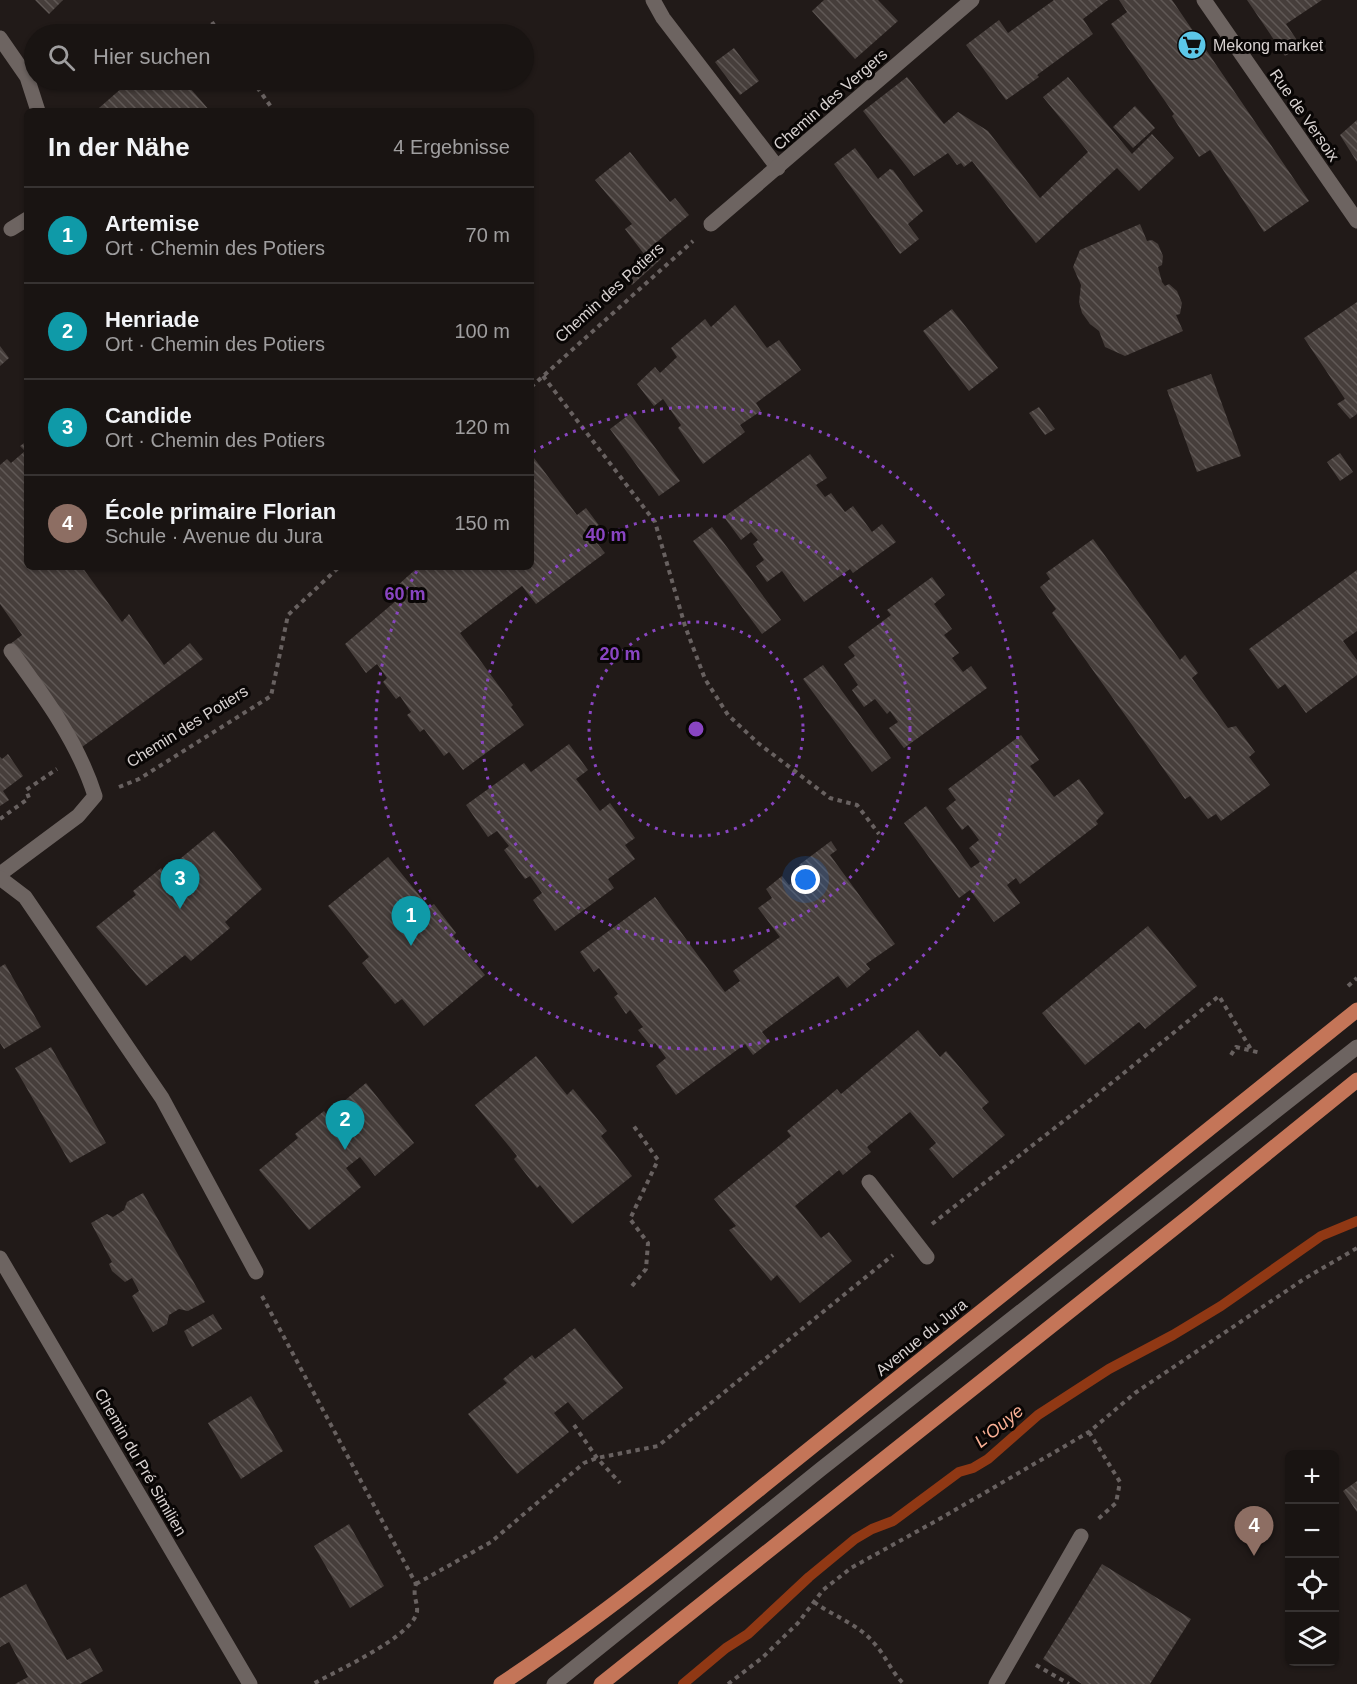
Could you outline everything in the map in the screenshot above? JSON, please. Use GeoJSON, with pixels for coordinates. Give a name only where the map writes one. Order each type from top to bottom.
{"type":"FeatureCollection","features":[{"type":"Feature","properties":{"kind":"main road","name":"Avenue du Jura"},"geometry":{"type":"LineString","coordinates":[[501,1684],[550,1652],[637,1586],[1357,1010]]}},
{"type":"Feature","properties":{"kind":"main road"},"geometry":{"type":"LineString","coordinates":[[601,1684],[1357,1080]]}},
{"type":"Feature","properties":{"kind":"street"},"geometry":{"type":"LineString","coordinates":[[654,0],[663,18],[778,168]]}},
{"type":"Feature","properties":{"kind":"street","name":"Chemin des Vergers"},"geometry":{"type":"LineString","coordinates":[[711,224],[972,0]]}},
{"type":"Feature","properties":{"kind":"street","name":"Rue de Versoix"},"geometry":{"type":"LineString","coordinates":[[1204,0],[1357,221]]}},
{"type":"Feature","properties":{"kind":"street"},"geometry":{"type":"LineString","coordinates":[[0,38],[24,73]]}},
{"type":"Feature","properties":{"kind":"street"},"geometry":{"type":"LineString","coordinates":[[31,90],[37,108]]}},
{"type":"Feature","properties":{"kind":"street"},"geometry":{"type":"LineString","coordinates":[[11,229],[24,221]]}},
{"type":"Feature","properties":{"kind":"street"},"geometry":{"type":"LineString","coordinates":[[11,651],[54,709],[88,773],[96,796],[78,816],[0,876],[25,897],[162,1098],[256,1272]]}},
{"type":"Feature","properties":{"kind":"street"},"geometry":{"type":"LineString","coordinates":[[554,1684],[1357,1047]]}},
{"type":"Feature","properties":{"kind":"street"},"geometry":{"type":"LineString","coordinates":[[869,1182],[927,1257]]}},
{"type":"Feature","properties":{"kind":"street","name":"Chemin du Pré Similien"},"geometry":{"type":"LineString","coordinates":[[0,1258],[250,1684]]}},
{"type":"Feature","properties":{"kind":"street"},"geometry":{"type":"LineString","coordinates":[[996,1684],[1081,1536]]}},
{"type":"Feature","properties":{"kind":"path"},"geometry":{"type":"LineString","coordinates":[[259,90],[272,108]]}},
{"type":"Feature","properties":{"kind":"path","name":"Chemin des Potiers"},"geometry":{"type":"LineString","coordinates":[[534,384],[711,224]]}},
{"type":"Feature","properties":{"kind":"path"},"geometry":{"type":"LineString","coordinates":[[543,376],[655,522],[685,626],[705,679],[728,715],[758,743],[830,798],[857,805],[879,834]]}},
{"type":"Feature","properties":{"kind":"path","name":"Chemin des Potiers"},"geometry":{"type":"LineString","coordinates":[[96,796],[139,779],[271,696],[288,615],[336,570]]}},
{"type":"Feature","properties":{"kind":"path"},"geometry":{"type":"LineString","coordinates":[[0,819],[29,798],[26,790],[77,756]]}},
{"type":"Feature","properties":{"kind":"path"},"geometry":{"type":"LineString","coordinates":[[416,1584],[491,1542],[584,1463],[597,1458],[658,1446],[913,1239],[1219,996],[1252,1051]]}},
{"type":"Feature","properties":{"kind":"path"},"geometry":{"type":"LineString","coordinates":[[632,1286],[646,1269],[648,1242],[630,1219],[658,1160],[633,1125]]}},
{"type":"Feature","properties":{"kind":"path"},"geometry":{"type":"LineString","coordinates":[[728,1684],[762,1658],[798,1623],[823,1590],[851,1568],[944,1517],[1089,1432],[1135,1393],[1304,1279],[1357,1248]]}},
{"type":"Feature","properties":{"kind":"path"},"geometry":{"type":"LineString","coordinates":[[256,1272],[256,1286],[416,1584],[414,1593],[417,1612],[409,1627],[393,1640],[313,1684]]}},
{"type":"Feature","properties":{"kind":"path"},"geometry":{"type":"LineString","coordinates":[[574,1425],[597,1458],[620,1483]]}},
{"type":"Feature","properties":{"kind":"path"},"geometry":{"type":"LineString","coordinates":[[1081,1536],[1116,1503],[1120,1482],[1089,1432]]}},
{"type":"Feature","properties":{"kind":"path"},"geometry":{"type":"LineString","coordinates":[[814,1602],[832,1615],[854,1626],[873,1641],[904,1684]]}},
{"type":"Feature","properties":{"kind":"path"},"geometry":{"type":"LineString","coordinates":[[1014,1653],[1069,1684]]}},
{"type":"Feature","properties":{"kind":"building"},"geometry":{"type":"Polygon","coordinates":[[[35,0],[63,0],[49,14],[35,0]]]}},
{"type":"Feature","properties":{"kind":"building"},"geometry":{"type":"Polygon","coordinates":[[[824,0],[878,0],[898,21],[855,59],[812,11],[824,0]]]}},
{"type":"Feature","properties":{"kind":"building"},"geometry":{"type":"Polygon","coordinates":[[[1054,0],[1108,0],[1083,19],[1093,34],[1006,100],[966,45],[999,20],[1008,33],[1054,0]]]}},
{"type":"Feature","properties":{"kind":"building"},"geometry":{"type":"Polygon","coordinates":[[[1119,0],[1172,0],[1309,201],[1264,232],[1210,150],[1199,157],[1172,116],[1174,114],[1111,24],[1127,12],[1119,0]]]}},
{"type":"Feature","properties":{"kind":"building"},"geometry":{"type":"Polygon","coordinates":[[[1247,0],[1322,0],[1286,24],[1301,46],[1285,56],[1247,0]]]}},
{"type":"Feature","properties":{"kind":"building"},"geometry":{"type":"Polygon","coordinates":[[[734,48],[759,81],[740,95],[715,62],[734,48]]]}},
{"type":"Feature","properties":{"kind":"building"},"geometry":{"type":"Polygon","coordinates":[[[907,77],[944,124],[958,112],[988,131],[1040,198],[1088,152],[1043,97],[1068,77],[1132,154],[1152,134],[1174,158],[1139,191],[1117,168],[1036,243],[972,161],[964,167],[961,163],[957,165],[948,153],[914,176],[863,111],[907,77]]]}},
{"type":"Feature","properties":{"kind":"building"},"geometry":{"type":"Polygon","coordinates":[[[120,90],[192,90],[207,108],[99,108],[120,90]]]}},
{"type":"Feature","properties":{"kind":"building"},"geometry":{"type":"Polygon","coordinates":[[[1135,106],[1155,128],[1133,148],[1113,127],[1135,106]]]}},
{"type":"Feature","properties":{"kind":"building"},"geometry":{"type":"Polygon","coordinates":[[[1357,120],[1357,162],[1340,135],[1357,120]]]}},
{"type":"Feature","properties":{"kind":"building"},"geometry":{"type":"Polygon","coordinates":[[[855,148],[878,179],[890,169],[893,170],[923,211],[908,224],[919,239],[900,254],[834,164],[855,148]]]}},
{"type":"Feature","properties":{"kind":"building"},"geometry":{"type":"Polygon","coordinates":[[[630,152],[670,202],[675,198],[689,215],[651,247],[661,259],[632,285],[622,274],[644,254],[625,229],[632,224],[595,180],[630,152]]]}},
{"type":"Feature","properties":{"kind":"building"},"geometry":{"type":"Polygon","coordinates":[[[1140,224],[1147,241],[1152,240],[1158,244],[1163,256],[1162,265],[1158,267],[1162,282],[1165,286],[1169,284],[1177,291],[1182,303],[1180,314],[1176,315],[1183,331],[1125,356],[1105,347],[1099,331],[1082,313],[1079,302],[1081,285],[1073,267],[1080,250],[1140,224]]]}},
{"type":"Feature","properties":{"kind":"building"},"geometry":{"type":"Polygon","coordinates":[[[1357,302],[1357,414],[1350,419],[1337,404],[1345,399],[1304,338],[1357,302]]]}},
{"type":"Feature","properties":{"kind":"building"},"geometry":{"type":"Polygon","coordinates":[[[735,305],[767,348],[779,340],[801,370],[756,403],[761,411],[740,425],[745,432],[703,464],[678,428],[681,425],[663,399],[654,406],[637,384],[655,367],[660,373],[677,357],[671,348],[705,319],[711,327],[735,305]]]}},
{"type":"Feature","properties":{"kind":"building"},"geometry":{"type":"Polygon","coordinates":[[[952,309],[998,368],[969,391],[923,331],[952,309]]]}},
{"type":"Feature","properties":{"kind":"building"},"geometry":{"type":"Polygon","coordinates":[[[0,346],[9,358],[0,366],[0,346]]]}},
{"type":"Feature","properties":{"kind":"building"},"geometry":{"type":"Polygon","coordinates":[[[1211,374],[1241,456],[1197,472],[1167,390],[1211,374]]]}},
{"type":"Feature","properties":{"kind":"building"},"geometry":{"type":"Polygon","coordinates":[[[1039,407],[1055,429],[1045,435],[1029,413],[1039,407]]]}},
{"type":"Feature","properties":{"kind":"building"},"geometry":{"type":"Polygon","coordinates":[[[630,414],[680,481],[659,496],[610,429],[630,414]]]}},
{"type":"Feature","properties":{"kind":"building"},"geometry":{"type":"Polygon","coordinates":[[[24,452],[24,570],[84,570],[122,622],[129,614],[164,665],[190,643],[203,659],[82,747],[9,645],[22,635],[0,604],[0,465],[7,459],[11,463],[24,452]]]}},
{"type":"Feature","properties":{"kind":"building"},"geometry":{"type":"Polygon","coordinates":[[[1340,453],[1353,472],[1340,481],[1327,462],[1340,453]]]}},
{"type":"Feature","properties":{"kind":"building"},"geometry":{"type":"Polygon","coordinates":[[[810,454],[827,478],[816,485],[825,497],[831,493],[845,512],[853,506],[872,532],[882,524],[896,542],[853,573],[850,569],[804,602],[782,571],[767,582],[756,566],[764,560],[753,544],[758,540],[751,532],[741,540],[724,517],[810,454]]]}},
{"type":"Feature","properties":{"kind":"building"},"geometry":{"type":"Polygon","coordinates":[[[534,458],[577,515],[586,508],[604,532],[594,539],[605,553],[536,604],[522,586],[460,633],[513,705],[511,707],[524,725],[463,770],[449,752],[444,756],[424,729],[420,732],[407,715],[411,712],[400,696],[396,699],[383,682],[387,678],[377,664],[366,673],[345,644],[403,595],[397,586],[415,570],[534,570],[534,458]]]}},
{"type":"Feature","properties":{"kind":"building"},"geometry":{"type":"Polygon","coordinates":[[[712,527],[781,620],[762,634],[693,541],[712,527]]]}},
{"type":"Feature","properties":{"kind":"building"},"geometry":{"type":"Polygon","coordinates":[[[1093,539],[1180,660],[1185,655],[1198,673],[1192,678],[1228,728],[1236,726],[1255,752],[1249,757],[1270,785],[1221,821],[1216,814],[1208,819],[1190,796],[1185,799],[1052,613],[1056,609],[1040,587],[1050,579],[1046,573],[1093,539]]]}},
{"type":"Feature","properties":{"kind":"building"},"geometry":{"type":"Polygon","coordinates":[[[1357,570],[1357,631],[1343,641],[1357,660],[1357,675],[1306,713],[1285,684],[1278,689],[1249,649],[1357,570]]]}},
{"type":"Feature","properties":{"kind":"building"},"geometry":{"type":"Polygon","coordinates":[[[932,577],[945,595],[934,604],[952,629],[944,635],[959,653],[952,658],[963,672],[971,666],[987,688],[904,748],[889,728],[898,722],[890,711],[887,714],[875,699],[864,707],[852,690],[858,685],[844,664],[855,656],[848,647],[891,615],[887,610],[932,577]]]}},
{"type":"Feature","properties":{"kind":"building"},"geometry":{"type":"Polygon","coordinates":[[[823,665],[891,758],[872,772],[803,679],[823,665]]]}},
{"type":"Feature","properties":{"kind":"building"},"geometry":{"type":"Polygon","coordinates":[[[1021,735],[1039,760],[1030,766],[1054,797],[1079,779],[1104,813],[1096,821],[1098,824],[1020,884],[1016,878],[1007,885],[1020,903],[994,922],[970,890],[959,898],[904,823],[926,806],[971,868],[980,862],[969,848],[979,840],[968,825],[962,830],[946,808],[956,800],[948,789],[1021,735]]]}},
{"type":"Feature","properties":{"kind":"building"},"geometry":{"type":"Polygon","coordinates":[[[569,744],[588,770],[576,779],[600,811],[610,803],[635,838],[625,845],[635,859],[608,879],[614,888],[555,931],[533,900],[542,893],[530,876],[525,879],[504,850],[509,846],[497,831],[488,837],[466,805],[524,763],[531,772],[569,744]]]}},
{"type":"Feature","properties":{"kind":"building"},"geometry":{"type":"Polygon","coordinates":[[[8,754],[23,776],[3,791],[9,800],[0,806],[0,757],[2,759],[8,754]]]}},
{"type":"Feature","properties":{"kind":"building"},"geometry":{"type":"Polygon","coordinates":[[[214,831],[262,889],[225,922],[230,928],[191,961],[185,955],[146,986],[96,927],[136,895],[133,891],[161,868],[164,872],[214,831]]]}},
{"type":"Feature","properties":{"kind":"building"},"geometry":{"type":"Polygon","coordinates":[[[831,841],[837,850],[830,855],[895,944],[866,964],[870,969],[847,988],[838,976],[762,1032],[770,1042],[753,1055],[745,1044],[676,1095],[656,1066],[666,1058],[655,1043],[651,1046],[638,1030],[643,1027],[630,1010],[626,1014],[614,997],[618,994],[599,968],[594,972],[580,952],[655,897],[725,992],[740,981],[733,971],[780,937],[758,908],[772,898],[766,889],[782,876],[789,885],[806,873],[799,865],[831,841]]]}},
{"type":"Feature","properties":{"kind":"building"},"geometry":{"type":"Polygon","coordinates":[[[388,857],[429,907],[434,904],[456,933],[453,936],[485,975],[424,1026],[402,999],[395,1004],[362,963],[369,957],[328,906],[388,857]]]}},
{"type":"Feature","properties":{"kind":"building"},"geometry":{"type":"Polygon","coordinates":[[[1148,926],[1197,986],[1145,1029],[1139,1022],[1085,1065],[1042,1013],[1148,926]]]}},
{"type":"Feature","properties":{"kind":"building"},"geometry":{"type":"Polygon","coordinates":[[[5,964],[41,1027],[4,1049],[0,1043],[0,967],[5,964]]]}},
{"type":"Feature","properties":{"kind":"building"},"geometry":{"type":"Polygon","coordinates":[[[918,1030],[940,1057],[946,1051],[989,1102],[982,1108],[1005,1135],[953,1178],[929,1149],[936,1143],[910,1112],[867,1147],[871,1152],[843,1175],[839,1170],[795,1206],[821,1238],[829,1232],[852,1261],[800,1303],[777,1275],[771,1281],[729,1230],[736,1226],[714,1199],[791,1136],[787,1131],[837,1089],[841,1094],[918,1030]]]}},
{"type":"Feature","properties":{"kind":"building"},"geometry":{"type":"Polygon","coordinates":[[[51,1047],[106,1143],[70,1163],[15,1068],[51,1047]]]}},
{"type":"Feature","properties":{"kind":"building"},"geometry":{"type":"Polygon","coordinates":[[[536,1056],[567,1095],[573,1089],[607,1131],[601,1136],[632,1176],[572,1224],[540,1185],[537,1188],[514,1159],[517,1156],[475,1105],[536,1056]]]}},
{"type":"Feature","properties":{"kind":"building"},"geometry":{"type":"Polygon","coordinates":[[[366,1083],[414,1143],[375,1176],[360,1157],[346,1168],[361,1187],[309,1230],[259,1170],[298,1138],[295,1134],[324,1111],[327,1115],[366,1083]]]}},
{"type":"Feature","properties":{"kind":"building"},"geometry":{"type":"Polygon","coordinates":[[[143,1193],[205,1302],[188,1311],[179,1309],[169,1315],[167,1324],[153,1332],[132,1296],[139,1291],[132,1278],[125,1282],[112,1271],[109,1264],[112,1262],[91,1223],[107,1214],[113,1217],[124,1210],[127,1202],[143,1193]]]}},
{"type":"Feature","properties":{"kind":"building"},"geometry":{"type":"Polygon","coordinates":[[[213,1314],[222,1329],[192,1347],[184,1331],[213,1314]]]}},
{"type":"Feature","properties":{"kind":"building"},"geometry":{"type":"Polygon","coordinates":[[[575,1328],[623,1388],[583,1420],[568,1402],[554,1413],[569,1432],[517,1474],[468,1414],[507,1383],[503,1379],[532,1355],[535,1359],[575,1328]]]}},
{"type":"Feature","properties":{"kind":"building"},"geometry":{"type":"Polygon","coordinates":[[[251,1396],[283,1451],[241,1479],[208,1423],[251,1396]]]}},
{"type":"Feature","properties":{"kind":"building"},"geometry":{"type":"Polygon","coordinates":[[[1357,1481],[1357,1512],[1343,1491],[1357,1481]]]}},
{"type":"Feature","properties":{"kind":"building"},"geometry":{"type":"Polygon","coordinates":[[[349,1524],[384,1586],[350,1608],[314,1546],[349,1524]]]}},
{"type":"Feature","properties":{"kind":"building"},"geometry":{"type":"Polygon","coordinates":[[[1102,1564],[1191,1619],[1150,1684],[1082,1684],[1043,1659],[1102,1564]]]}},
{"type":"Feature","properties":{"kind":"building"},"geometry":{"type":"Polygon","coordinates":[[[26,1584],[67,1660],[90,1648],[103,1671],[80,1684],[15,1684],[28,1677],[9,1642],[0,1647],[0,1598],[26,1584]]]}},
{"type":"Feature","properties":{"kind":"waterway","name":"L'Ouye"},"geometry":{"type":"LineString","coordinates":[[683,1684],[726,1648],[748,1634],[809,1577],[855,1539],[893,1521],[959,1472],[973,1468],[988,1459],[1038,1415],[1109,1369],[1221,1306],[1321,1236],[1357,1221]]}},
{"type":"Feature","properties":{"kind":"place","name":"Mekong market"},"geometry":{"type":"Point","coordinates":[1192,45]}},
{"type":"Feature","properties":{"kind":"place","name":"Candide"},"geometry":{"type":"Point","coordinates":[180,909]}},
{"type":"Feature","properties":{"kind":"place","name":"Artemise"},"geometry":{"type":"Point","coordinates":[411,946]}},
{"type":"Feature","properties":{"kind":"place","name":"Henriade"},"geometry":{"type":"Point","coordinates":[345,1150]}},
{"type":"Feature","properties":{"kind":"place","name":"École primaire Florian"},"geometry":{"type":"Point","coordinates":[1254,1556]}}]}
